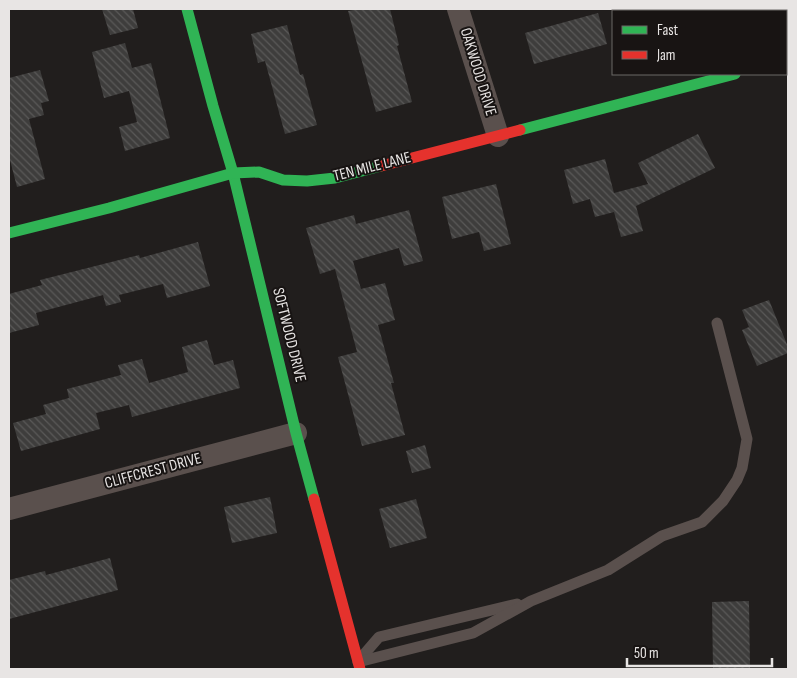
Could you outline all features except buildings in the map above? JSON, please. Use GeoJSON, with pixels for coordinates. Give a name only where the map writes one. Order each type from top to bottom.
{"type":"FeatureCollection","features":[{"type":"Feature","properties":{"kind":"street","name":"SOFTWOOD DRIVE"},"geometry":{"type":"LineString","coordinates":[[187,9],[232,173],[296,433],[359,666]]}},
{"type":"Feature","properties":{"kind":"street","name":"OAKWOOD DRIVE"},"geometry":{"type":"LineString","coordinates":[[458,9],[498,136]]}},
{"type":"Feature","properties":{"kind":"street","name":"TEN MILE LANE"},"geometry":{"type":"LineString","coordinates":[[9,233],[109,208],[232,173],[259,172],[283,180],[307,181],[335,178],[731,75]]}},
{"type":"Feature","properties":{"kind":"street","name":"CLIFFCREST DRIVE"},"geometry":{"type":"LineString","coordinates":[[9,509],[296,433]]}},
{"type":"Feature","properties":{"kind":"lane"},"geometry":{"type":"LineString","coordinates":[[359,666],[473,633],[531,601],[608,570],[662,536],[702,522],[723,501],[737,480],[742,468],[747,439],[717,323]]}},
{"type":"Feature","properties":{"kind":"lane"},"geometry":{"type":"LineString","coordinates":[[359,666],[380,637],[531,601]]}},
{"type":"Feature","properties":{"kind":"traffic: fast"},"geometry":{"type":"LineString","coordinates":[[187,9],[233,173],[296,433],[314,499]]}},
{"type":"Feature","properties":{"kind":"traffic: fast"},"geometry":{"type":"LineString","coordinates":[[520,130],[731,75]]}},
{"type":"Feature","properties":{"kind":"traffic: fast"},"geometry":{"type":"LineString","coordinates":[[9,233],[109,208],[233,173],[259,172],[283,180],[307,181],[335,178],[381,166]]}},
{"type":"Feature","properties":{"kind":"traffic: jam"},"geometry":{"type":"LineString","coordinates":[[381,166],[520,130]]}},
{"type":"Feature","properties":{"kind":"traffic: jam"},"geometry":{"type":"LineString","coordinates":[[314,499],[360,669]]}}]}
